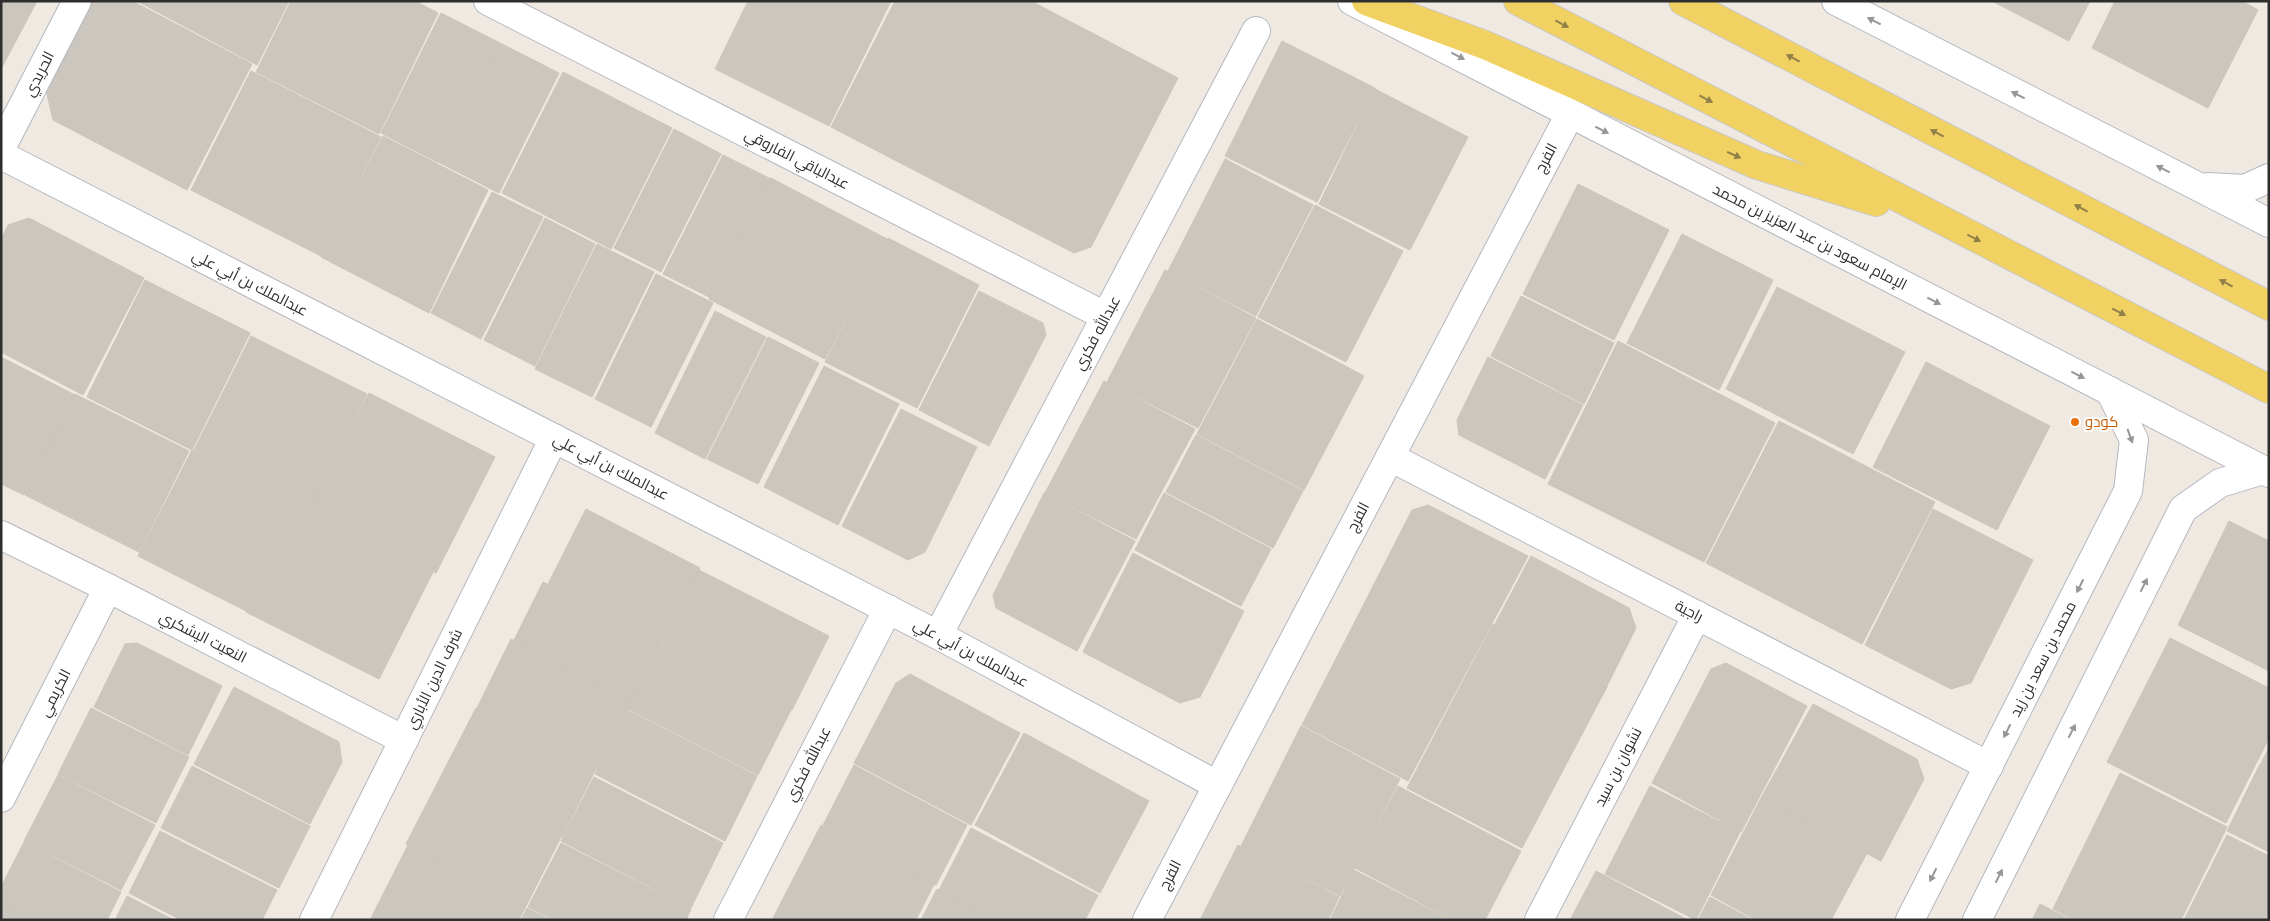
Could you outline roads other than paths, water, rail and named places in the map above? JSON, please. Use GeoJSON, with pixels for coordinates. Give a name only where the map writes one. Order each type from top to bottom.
{"type":"FeatureCollection","features":[{"type":"Feature","properties":{"kind":"main road"},"geometry":{"type":"LineString","coordinates":[[1366,1],[1485,45],[1757,165],[1942,222]]}},
{"type":"Feature","properties":{"kind":"main road"},"geometry":{"type":"LineString","coordinates":[[1518,1],[1942,222],[2269,389]]}},
{"type":"Feature","properties":{"kind":"main road"},"geometry":{"type":"LineString","coordinates":[[1683,1],[2269,306]]}},
{"type":"Feature","properties":{"kind":"main road"},"geometry":{"type":"LineString","coordinates":[[1704,1],[1756,38]]}},
{"type":"Feature","properties":{"kind":"street","name":"الحريدي"},"geometry":{"type":"LineString","coordinates":[[1,148],[77,1]]}},
{"type":"Feature","properties":{"kind":"street","name":"عبدالباقي الفاروقي"},"geometry":{"type":"LineString","coordinates":[[488,1],[1105,316]]}},
{"type":"Feature","properties":{"kind":"street","name":"الإمام سعود بن عبد العزيز بن محمد"},"geometry":{"type":"LineString","coordinates":[[1352,1],[2266,471]]}},
{"type":"Feature","properties":{"kind":"street"},"geometry":{"type":"LineString","coordinates":[[1836,1],[2269,223]]}},
{"type":"Feature","properties":{"kind":"street","name":"عبدالله فكري"},"geometry":{"type":"LineString","coordinates":[[938,635],[1256,31]]}},
{"type":"Feature","properties":{"kind":"street","name":"الفرج"},"geometry":{"type":"LineString","coordinates":[[1147,920],[1570,114]]}},
{"type":"Feature","properties":{"kind":"street","name":"عبدالملك بن أبي علي"},"geometry":{"type":"LineString","coordinates":[[1,155],[888,609],[1217,784]]}},
{"type":"Feature","properties":{"kind":"street"},"geometry":{"type":"LineString","coordinates":[[2197,187],[2245,190],[2269,178]]}},
{"type":"Feature","properties":{"kind":"street","name":"محمد بن سعد بن زيد"},"geometry":{"type":"LineString","coordinates":[[1910,920],[2128,490],[2134,440],[2110,392]]}},
{"type":"Feature","properties":{"kind":"street","name":"شرف الدين الأباري"},"geometry":{"type":"LineString","coordinates":[[314,920],[554,438]]}},
{"type":"Feature","properties":{"kind":"street","name":"راجية"},"geometry":{"type":"LineString","coordinates":[[1390,457],[1989,766]]}},
{"type":"Feature","properties":{"kind":"street"},"geometry":{"type":"LineString","coordinates":[[1977,920],[2183,509],[2220,483],[2266,471]]}},
{"type":"Feature","properties":{"kind":"street","name":"النعيت اليشكري"},"geometry":{"type":"LineString","coordinates":[[1,535],[404,740]]}},
{"type":"Feature","properties":{"kind":"street","name":"الكريمي"},"geometry":{"type":"LineString","coordinates":[[1,798],[108,588]]}},
{"type":"Feature","properties":{"kind":"street","name":"عبدالله فكري"},"geometry":{"type":"LineString","coordinates":[[728,920],[888,609]]}},
{"type":"Feature","properties":{"kind":"street","name":"نشوان بن سيد"},"geometry":{"type":"LineString","coordinates":[[1539,920],[1697,615]]}},
{"type":"Feature","properties":{"kind":"place","name":"كودو"},"geometry":{"type":"Point","coordinates":[2075,422]}}]}
